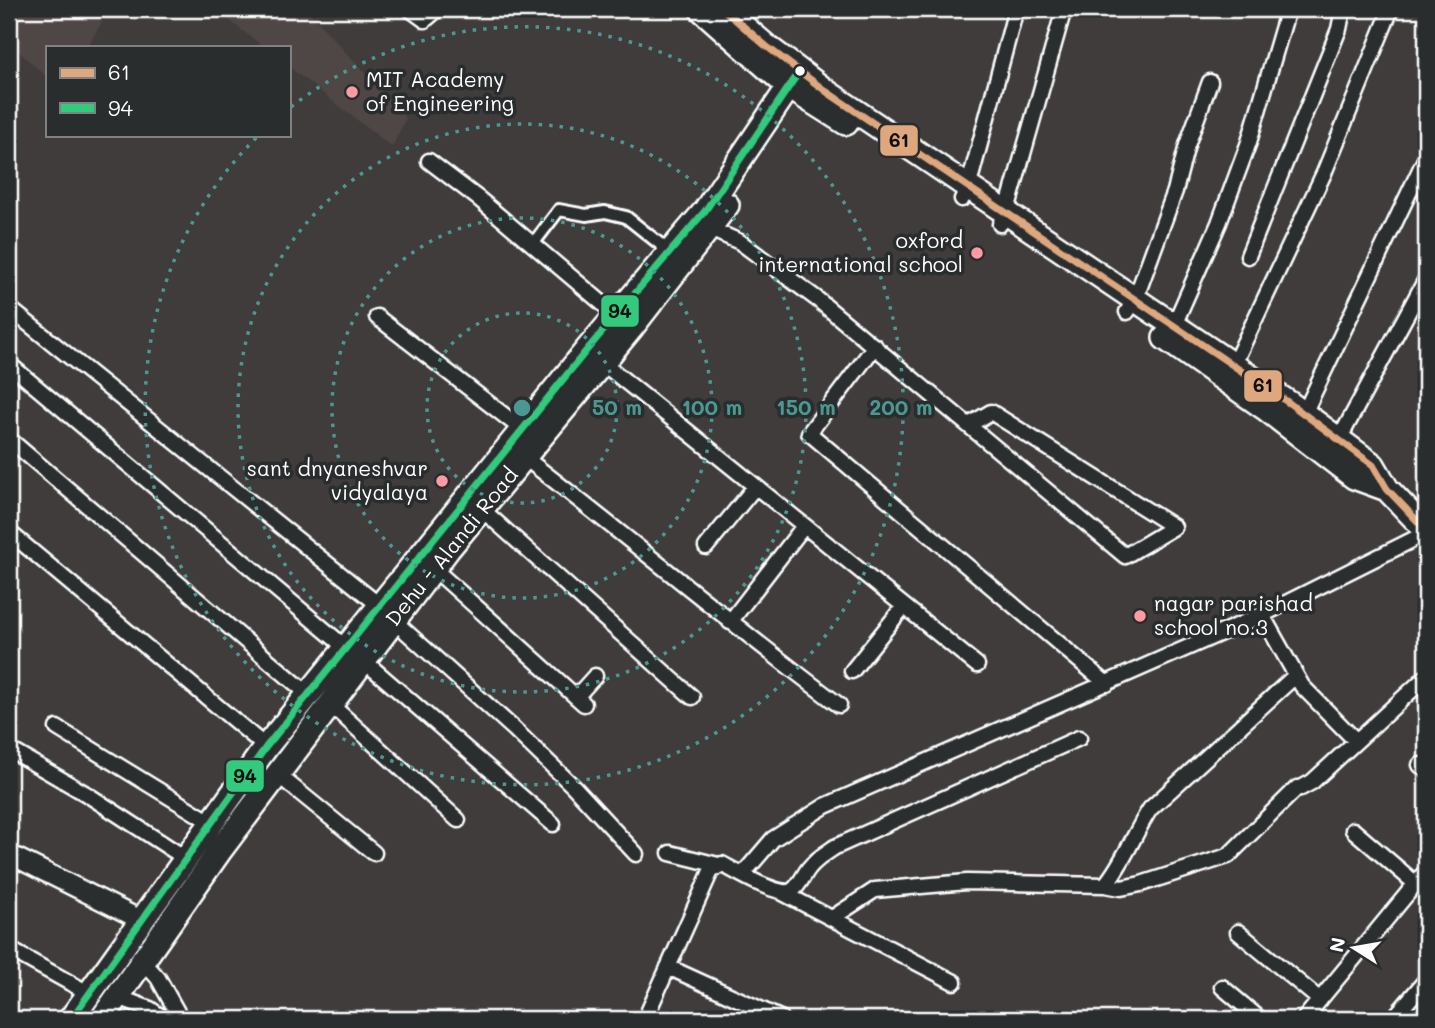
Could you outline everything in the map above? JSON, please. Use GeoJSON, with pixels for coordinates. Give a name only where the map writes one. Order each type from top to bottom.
{"type":"FeatureCollection","features":[{"type":"Feature","properties":{"kind":"main road"},"geometry":{"type":"LineString","coordinates":[[702,9],[800,84],[1170,332],[1334,448],[1373,465],[1387,489],[1426,531]]}},
{"type":"Feature","properties":{"kind":"main road"},"geometry":{"type":"LineString","coordinates":[[723,9],[800,84]]}},
{"type":"Feature","properties":{"kind":"main road","name":"Dehu - Alandi Road"},"geometry":{"type":"LineString","coordinates":[[387,613],[433,568],[523,430],[594,357],[710,229],[800,84]]}},
{"type":"Feature","properties":{"kind":"main road","name":"Dehu - Alandi Road"},"geometry":{"type":"LineString","coordinates":[[624,321],[670,252],[800,84]]}},
{"type":"Feature","properties":{"kind":"main road","name":"Dehu - Alandi Road"},"geometry":{"type":"LineString","coordinates":[[102,1019],[221,849],[330,704],[355,654],[475,503],[524,457],[594,357]]}},
{"type":"Feature","properties":{"kind":"main road","name":"Dehu - Alandi Road"},"geometry":{"type":"LineString","coordinates":[[71,1019],[266,747],[308,694],[355,654]]}},
{"type":"Feature","properties":{"kind":"street"},"geometry":{"type":"LineString","coordinates":[[410,9],[425,20],[438,9]]}},
{"type":"Feature","properties":{"kind":"street"},"geometry":{"type":"LineString","coordinates":[[965,194],[1016,9]]}},
{"type":"Feature","properties":{"kind":"street"},"geometry":{"type":"LineString","coordinates":[[1003,219],[1064,9]]}},
{"type":"Feature","properties":{"kind":"street"},"geometry":{"type":"LineString","coordinates":[[1170,332],[1219,223],[1249,142],[1288,9]]}},
{"type":"Feature","properties":{"kind":"street"},"geometry":{"type":"LineString","coordinates":[[1248,256],[1339,29],[1343,9]]}},
{"type":"Feature","properties":{"kind":"street"},"geometry":{"type":"LineString","coordinates":[[1227,372],[1324,173],[1391,9]]}},
{"type":"Feature","properties":{"kind":"street"},"geometry":{"type":"LineString","coordinates":[[1131,306],[1175,191],[1190,133],[1210,82]]}},
{"type":"Feature","properties":{"kind":"street"},"geometry":{"type":"LineString","coordinates":[[1299,422],[1426,157]]}},
{"type":"Feature","properties":{"kind":"street"},"geometry":{"type":"LineString","coordinates":[[429,160],[624,321]]}},
{"type":"Feature","properties":{"kind":"street"},"geometry":{"type":"LineString","coordinates":[[533,244],[559,211],[586,215],[606,212],[626,218],[670,252]]}},
{"type":"Feature","properties":{"kind":"street"},"geometry":{"type":"LineString","coordinates":[[710,229],[740,242],[875,346],[969,425],[1125,556],[1174,527],[991,412],[969,425]]}},
{"type":"Feature","properties":{"kind":"street"},"geometry":{"type":"LineString","coordinates":[[1334,448],[1426,279]]}},
{"type":"Feature","properties":{"kind":"street"},"geometry":{"type":"LineString","coordinates":[[9,308],[387,613],[574,787],[636,854]]}},
{"type":"Feature","properties":{"kind":"street"},"geometry":{"type":"LineString","coordinates":[[377,317],[523,430]]}},
{"type":"Feature","properties":{"kind":"street"},"geometry":{"type":"LineString","coordinates":[[875,346],[809,433],[1107,684]]}},
{"type":"Feature","properties":{"kind":"street"},"geometry":{"type":"LineString","coordinates":[[594,357],[977,665]]}},
{"type":"Feature","properties":{"kind":"street"},"geometry":{"type":"LineString","coordinates":[[9,364],[553,824]]}},
{"type":"Feature","properties":{"kind":"street"},"geometry":{"type":"LineString","coordinates":[[9,439],[308,694]]}},
{"type":"Feature","properties":{"kind":"street"},"geometry":{"type":"LineString","coordinates":[[524,457],[628,537],[730,622],[839,705]]}},
{"type":"Feature","properties":{"kind":"street"},"geometry":{"type":"LineString","coordinates":[[706,547],[755,486]]}},
{"type":"Feature","properties":{"kind":"street"},"geometry":{"type":"LineString","coordinates":[[475,503],[692,697]]}},
{"type":"Feature","properties":{"kind":"street"},"geometry":{"type":"LineString","coordinates":[[730,622],[804,526]]}},
{"type":"Feature","properties":{"kind":"street"},"geometry":{"type":"LineString","coordinates":[[743,874],[773,839],[825,806],[1262,615],[1426,531]]}},
{"type":"Feature","properties":{"kind":"street"},"geometry":{"type":"LineString","coordinates":[[9,532],[266,747]]}},
{"type":"Feature","properties":{"kind":"street"},"geometry":{"type":"LineString","coordinates":[[433,568],[580,701],[595,676]]}},
{"type":"Feature","properties":{"kind":"street"},"geometry":{"type":"LineString","coordinates":[[852,671],[904,606]]}},
{"type":"Feature","properties":{"kind":"street"},"geometry":{"type":"LineString","coordinates":[[1262,615],[1303,686],[1356,741]]}},
{"type":"Feature","properties":{"kind":"street"},"geometry":{"type":"LineString","coordinates":[[1105,885],[1119,867],[1132,836],[1150,809],[1296,675]]}},
{"type":"Feature","properties":{"kind":"street"},"geometry":{"type":"LineString","coordinates":[[832,918],[875,890],[967,882],[1105,885],[1121,888],[1228,856],[1297,788],[1312,782],[1426,677]]}},
{"type":"Feature","properties":{"kind":"street"},"geometry":{"type":"LineString","coordinates":[[330,704],[458,820]]}},
{"type":"Feature","properties":{"kind":"street"},"geometry":{"type":"LineString","coordinates":[[57,728],[212,823]]}},
{"type":"Feature","properties":{"kind":"street"},"geometry":{"type":"LineString","coordinates":[[783,893],[794,890],[811,865],[835,847],[1079,738]]}},
{"type":"Feature","properties":{"kind":"street"},"geometry":{"type":"LineString","coordinates":[[9,749],[88,795],[185,858]]}},
{"type":"Feature","properties":{"kind":"street"},"geometry":{"type":"LineString","coordinates":[[277,774],[374,853]]}},
{"type":"Feature","properties":{"kind":"street"},"geometry":{"type":"LineString","coordinates":[[1353,830],[1416,884]]}},
{"type":"Feature","properties":{"kind":"street"},"geometry":{"type":"LineString","coordinates":[[670,853],[722,864],[954,982]]}},
{"type":"Feature","properties":{"kind":"street"},"geometry":{"type":"LineString","coordinates":[[9,854],[143,921]]}},
{"type":"Feature","properties":{"kind":"street"},"geometry":{"type":"LineString","coordinates":[[645,1019],[711,870],[718,865]]}},
{"type":"Feature","properties":{"kind":"street"},"geometry":{"type":"LineString","coordinates":[[1304,1019],[1426,871]]}},
{"type":"Feature","properties":{"kind":"street"},"geometry":{"type":"LineString","coordinates":[[1238,932],[1320,1000]]}},
{"type":"Feature","properties":{"kind":"street"},"geometry":{"type":"LineString","coordinates":[[125,946],[158,978],[181,1019]]}},
{"type":"Feature","properties":{"kind":"street"},"geometry":{"type":"LineString","coordinates":[[9,949],[90,994]]}},
{"type":"Feature","properties":{"kind":"street"},"geometry":{"type":"LineString","coordinates":[[668,967],[782,1019]]}},
{"type":"Feature","properties":{"kind":"street"},"geometry":{"type":"LineString","coordinates":[[1222,987],[1260,1019]]}},
{"type":"Feature","properties":{"kind":"street"},"geometry":{"type":"LineString","coordinates":[[1393,1019],[1424,989]]}},
{"type":"Feature","properties":{"kind":"street"},"geometry":{"type":"LineString","coordinates":[[118,997],[150,1009],[164,1019]]}},
{"type":"Feature","properties":{"kind":"shaded area"},"geometry":{"type":"Polygon","coordinates":[[[9,9],[105,9],[99,18],[102,22],[88,46],[46,46],[46,76],[9,43],[9,9]]]}},
{"type":"Feature","properties":{"kind":"shaded area","name":"MIT Academy of Engineering"},"geometry":{"type":"Polygon","coordinates":[[[214,9],[306,9],[406,118],[392,147],[290,68],[290,46],[263,46],[214,9]]]}},
{"type":"Feature","properties":{"kind":"transit line","name":"61"},"geometry":{"type":"LineString","coordinates":[[723,9],[827,92],[1289,403],[1373,465],[1387,489],[1426,530]]}},
{"type":"Feature","properties":{"kind":"transit line","name":"94"},"geometry":{"type":"LineString","coordinates":[[71,1019],[266,747],[586,351],[705,211],[799,72]]}},
{"type":"Feature","properties":{"kind":"place","name":"MIT Academy of Engineering"},"geometry":{"type":"Point","coordinates":[352,92]}},
{"type":"Feature","properties":{"kind":"place","name":"oxford international school"},"geometry":{"type":"Point","coordinates":[977,253]}},
{"type":"Feature","properties":{"kind":"place","name":"sant dnyaneshvar vidyalaya"},"geometry":{"type":"Point","coordinates":[442,481]}},
{"type":"Feature","properties":{"kind":"place","name":"nagar parishad school no.3"},"geometry":{"type":"Point","coordinates":[1140,616]}}]}
